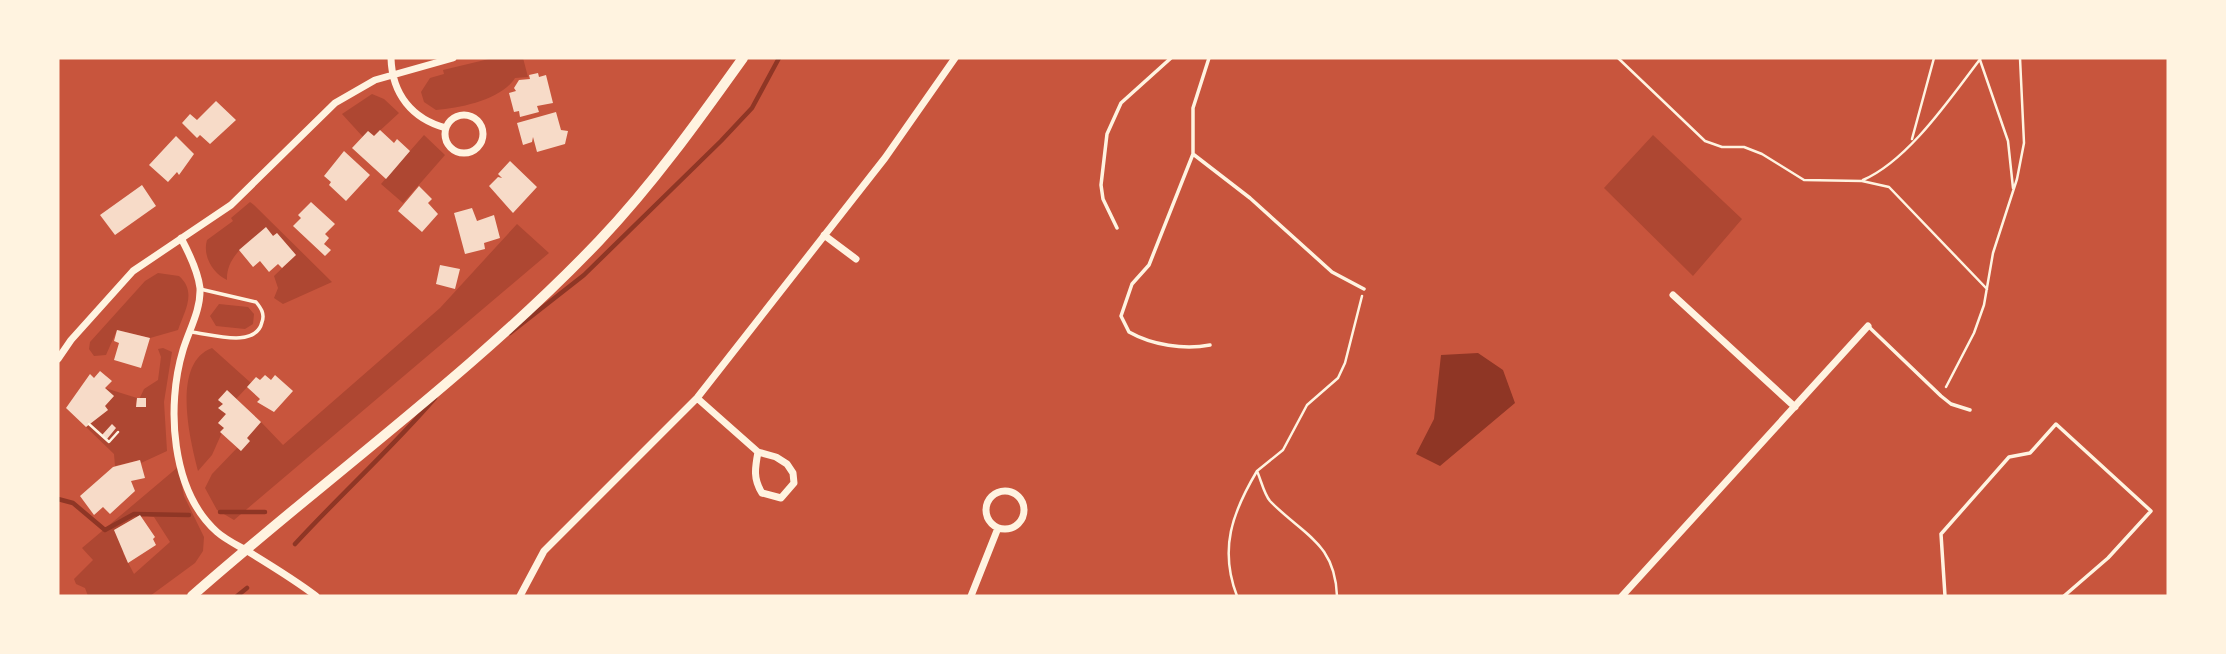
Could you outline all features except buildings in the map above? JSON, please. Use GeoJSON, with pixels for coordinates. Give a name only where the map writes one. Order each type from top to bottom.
{"type":"FeatureCollection","features":[{"type":"Feature","properties":{"kind":"main road"},"geometry":{"type":"LineString","coordinates":[[192,596],[469,364],[598,242],[670,160],[743,58]]}},
{"type":"Feature","properties":{"kind":"street"},"geometry":{"type":"LineString","coordinates":[[391,58],[391,74],[414,115],[427,123],[446,128]]}},
{"type":"Feature","properties":{"kind":"street"},"geometry":{"type":"LineString","coordinates":[[58,359],[71,340],[133,271],[247,191],[335,103],[360,87],[391,74],[453,58]]}},
{"type":"Feature","properties":{"kind":"street"},"geometry":{"type":"LineString","coordinates":[[520,596],[544,551],[697,398],[886,158],[955,58]]}},
{"type":"Feature","properties":{"kind":"street"},"geometry":{"type":"LineString","coordinates":[[465,115],[480,123],[482,139],[471,151],[463,153],[449,145],[446,128],[450,121],[465,115]]}},
{"type":"Feature","properties":{"kind":"street"},"geometry":{"type":"LineString","coordinates":[[824,235],[856,259]]}},
{"type":"Feature","properties":{"kind":"street"},"geometry":{"type":"LineString","coordinates":[[181,238],[197,274],[200,289],[177,374],[175,395],[178,449],[184,475],[194,500],[218,533],[316,596]]}},
{"type":"Feature","properties":{"kind":"street"},"geometry":{"type":"LineString","coordinates":[[1673,295],[1795,407]]}},
{"type":"Feature","properties":{"kind":"street"},"geometry":{"type":"LineString","coordinates":[[1622,596],[1868,326]]}},
{"type":"Feature","properties":{"kind":"street"},"geometry":{"type":"LineString","coordinates":[[697,398],[758,452],[776,457],[793,473],[794,483],[781,498],[762,493],[757,484],[758,452]]}},
{"type":"Feature","properties":{"kind":"street"},"geometry":{"type":"LineString","coordinates":[[999,491],[1015,494],[1021,499],[1023,515],[1014,527],[998,528],[987,517],[987,501],[999,491]]}},
{"type":"Feature","properties":{"kind":"street"},"geometry":{"type":"LineString","coordinates":[[971,596],[998,528]]}},
{"type":"Feature","properties":{"kind":"lane"},"geometry":{"type":"LineString","coordinates":[[1117,228],[1102,192],[1101,170],[1107,134],[1121,103],[1171,58]]}},
{"type":"Feature","properties":{"kind":"lane"},"geometry":{"type":"LineString","coordinates":[[1209,58],[1193,108],[1193,154],[1149,265],[1132,284],[1121,316],[1129,332],[1153,341],[1194,348],[1210,345]]}},
{"type":"Feature","properties":{"kind":"lane"},"geometry":{"type":"LineString","coordinates":[[1193,154],[1250,198],[1332,272],[1364,289]]}},
{"type":"Feature","properties":{"kind":"lane"},"geometry":{"type":"LineString","coordinates":[[189,332],[243,338],[258,332],[262,325],[261,308],[256,302],[200,289]]}},
{"type":"Feature","properties":{"kind":"lane"},"geometry":{"type":"LineString","coordinates":[[1868,326],[1941,396],[1951,404],[1969,410]]}},
{"type":"Feature","properties":{"kind":"lane"},"geometry":{"type":"LineString","coordinates":[[1945,596],[1941,534],[2009,457],[2030,453],[2056,424],[2151,511],[2108,558],[2064,596]]}},
{"type":"Feature","properties":{"kind":"path"},"geometry":{"type":"LineString","coordinates":[[1618,58],[1705,141],[1753,151],[1804,180],[1863,181],[1889,187],[1987,289]]}},
{"type":"Feature","properties":{"kind":"path"},"geometry":{"type":"LineString","coordinates":[[1911,142],[1934,58]]}},
{"type":"Feature","properties":{"kind":"path"},"geometry":{"type":"LineString","coordinates":[[1863,181],[1883,171],[1911,142],[1980,58]]}},
{"type":"Feature","properties":{"kind":"path"},"geometry":{"type":"LineString","coordinates":[[1980,58],[2008,141],[2013,191]]}},
{"type":"Feature","properties":{"kind":"path"},"geometry":{"type":"LineString","coordinates":[[1941,396],[1974,333],[1987,289],[1993,253],[2013,191],[2024,143],[2020,58]]}},
{"type":"Feature","properties":{"kind":"path"},"geometry":{"type":"LineString","coordinates":[[1237,596],[1226,559],[1238,503],[1257,471],[1283,450],[1307,405],[1333,384],[1343,371],[1364,289]]}},
{"type":"Feature","properties":{"kind":"path"},"geometry":{"type":"LineString","coordinates":[[89,424],[109,442],[118,432]]}},
{"type":"Feature","properties":{"kind":"path"},"geometry":{"type":"LineString","coordinates":[[1257,471],[1268,499],[1327,552],[1336,582],[1337,596]]}},
{"type":"Feature","properties":{"kind":"shaded area"},"geometry":{"type":"Polygon","coordinates":[[[493,58],[523,58],[528,77],[515,78],[501,92],[469,105],[436,110],[424,102],[421,92],[430,78],[444,74],[443,70],[493,58]]]}},
{"type":"Feature","properties":{"kind":"shaded area"},"geometry":{"type":"Polygon","coordinates":[[[372,94],[384,99],[399,113],[374,136],[368,131],[363,137],[342,114],[372,94]]]}},
{"type":"Feature","properties":{"kind":"shaded area"},"geometry":{"type":"Polygon","coordinates":[[[424,135],[445,155],[403,203],[381,184],[424,135]]]}},
{"type":"Feature","properties":{"kind":"shaded area"},"geometry":{"type":"Polygon","coordinates":[[[1653,135],[1742,219],[1693,276],[1604,188],[1653,135]]]}},
{"type":"Feature","properties":{"kind":"shaded area"},"geometry":{"type":"Polygon","coordinates":[[[250,202],[332,282],[283,304],[274,298],[278,288],[274,276],[296,255],[277,233],[273,236],[266,228],[234,256],[227,280],[218,274],[206,253],[207,240],[233,221],[231,218],[250,202]]]}},
{"type":"Feature","properties":{"kind":"shaded area"},"geometry":{"type":"Polygon","coordinates":[[[517,224],[549,253],[234,520],[217,510],[205,488],[212,474],[237,448],[241,451],[247,438],[261,422],[283,445],[440,308],[517,224]]]}},
{"type":"Feature","properties":{"kind":"shaded area"},"geometry":{"type":"Polygon","coordinates":[[[158,273],[179,276],[187,288],[188,302],[178,330],[150,338],[117,330],[106,355],[94,356],[89,349],[90,342],[145,281],[158,273]]]}},
{"type":"Feature","properties":{"kind":"shaded area"},"geometry":{"type":"Polygon","coordinates":[[[219,304],[248,307],[254,314],[253,324],[245,329],[216,326],[210,316],[219,304]]]}},
{"type":"Feature","properties":{"kind":"shaded area"},"geometry":{"type":"Polygon","coordinates":[[[212,348],[251,383],[236,399],[227,391],[218,399],[223,404],[219,408],[226,414],[218,423],[224,428],[212,455],[198,471],[188,422],[187,385],[191,369],[199,356],[212,348]]]}},
{"type":"Feature","properties":{"kind":"shaded area"},"geometry":{"type":"Polygon","coordinates":[[[158,349],[172,352],[164,402],[167,451],[141,463],[140,460],[115,466],[114,454],[86,427],[108,410],[105,406],[114,396],[105,388],[137,398],[136,406],[144,389],[158,380],[161,357],[158,349]]]}},
{"type":"Feature","properties":{"kind":"shaded area"},"geometry":{"type":"Polygon","coordinates":[[[1478,353],[1503,370],[1515,403],[1440,466],[1416,454],[1434,419],[1441,355],[1478,353]]]}},
{"type":"Feature","properties":{"kind":"shaded area"},"geometry":{"type":"Polygon","coordinates":[[[178,467],[184,496],[204,537],[203,551],[195,563],[150,596],[88,596],[85,588],[76,584],[74,579],[93,560],[82,548],[178,467]],[[140,515],[114,530],[134,574],[170,542],[154,517],[140,515]]]}},
{"type":"Feature","properties":{"kind":"waterway"},"geometry":{"type":"LineString","coordinates":[[510,333],[584,275],[721,141],[752,108],[779,58]]}},
{"type":"Feature","properties":{"kind":"waterway"},"geometry":{"type":"LineString","coordinates":[[295,544],[435,398]]}},
{"type":"Feature","properties":{"kind":"waterway"},"geometry":{"type":"LineString","coordinates":[[58,499],[73,503],[105,530],[134,514],[189,515]]}},
{"type":"Feature","properties":{"kind":"waterway"},"geometry":{"type":"LineString","coordinates":[[220,512],[265,512]]}},
{"type":"Feature","properties":{"kind":"waterway"},"geometry":{"type":"LineString","coordinates":[[237,596],[247,588]]}}]}
